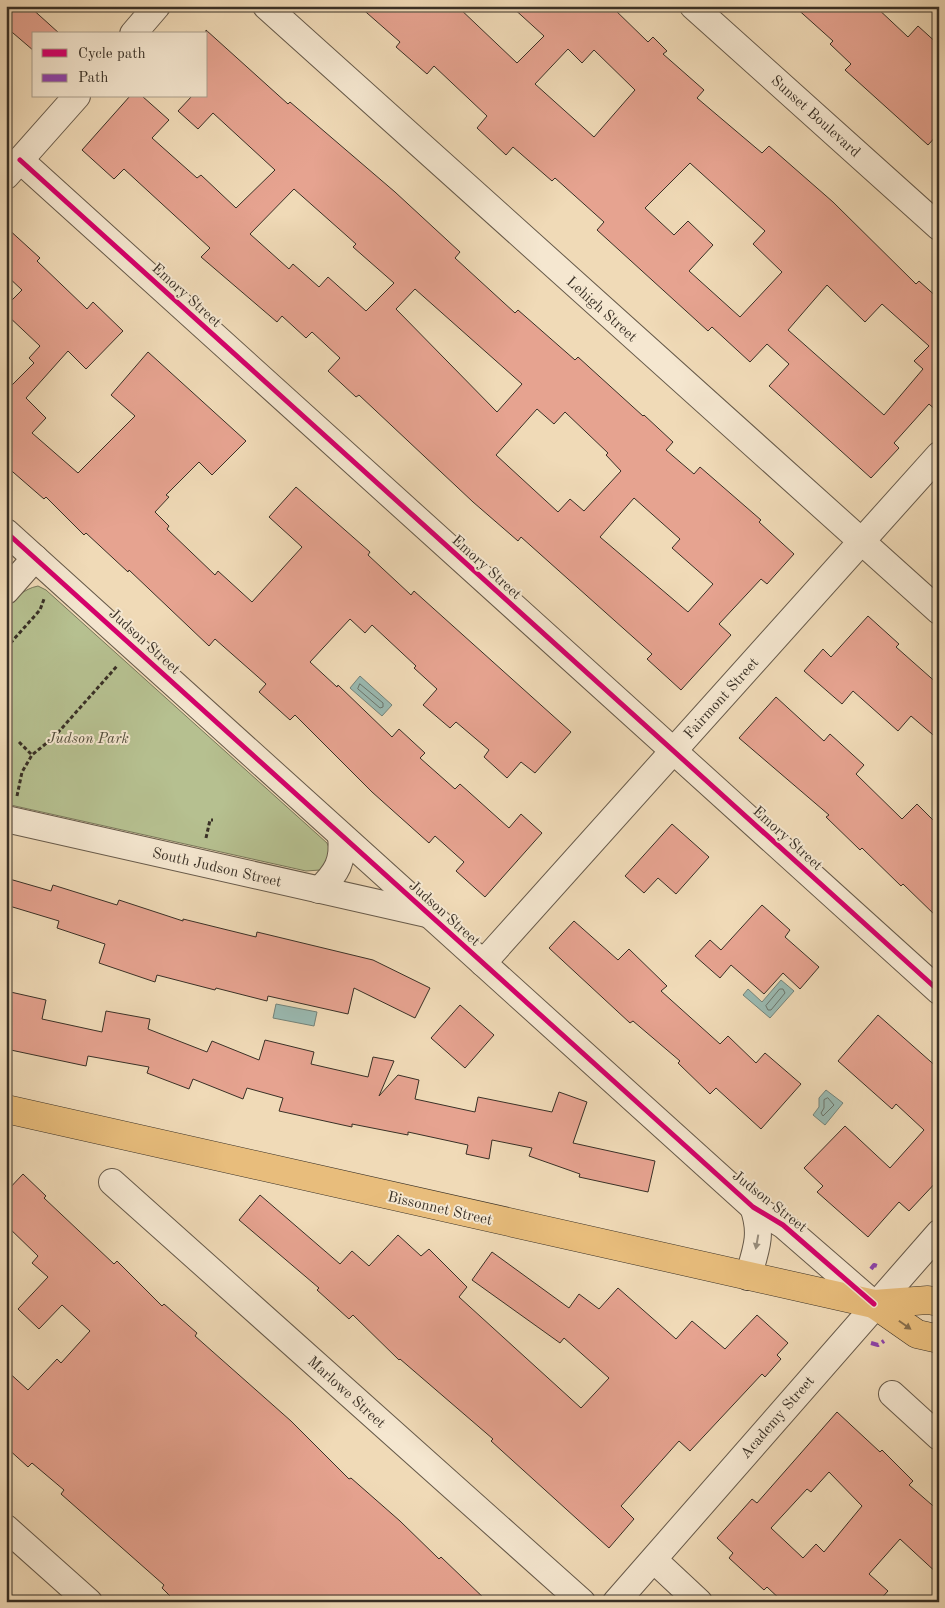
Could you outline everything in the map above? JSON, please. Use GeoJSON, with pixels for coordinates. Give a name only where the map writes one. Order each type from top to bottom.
{"type":"FeatureCollection","features":[{"type":"Feature","properties":{"kind":"main road","name":"Bissonnet Street"},"geometry":{"type":"LineString","coordinates":[[6,1110],[874,1304],[928,1300],[939,1302]]}},
{"type":"Feature","properties":{"kind":"main road","name":"Bissonnet Street"},"geometry":{"type":"LineString","coordinates":[[874,1304],[917,1334],[939,1339]]}},
{"type":"Feature","properties":{"kind":"street"},"geometry":{"type":"LineString","coordinates":[[135,32],[157,6]]}},
{"type":"Feature","properties":{"kind":"street","name":"Lehigh Street"},"geometry":{"type":"LineString","coordinates":[[266,6],[939,611]]}},
{"type":"Feature","properties":{"kind":"street","name":"Sunset Boulevard"},"geometry":{"type":"LineString","coordinates":[[693,6],[939,227]]}},
{"type":"Feature","properties":{"kind":"street"},"geometry":{"type":"LineString","coordinates":[[13,168],[75,98]]}},
{"type":"Feature","properties":{"kind":"street","name":"Emory Street"},"geometry":{"type":"LineString","coordinates":[[13,168],[939,990]]}},
{"type":"Feature","properties":{"kind":"street","name":"Fairmont Street"},"geometry":{"type":"LineString","coordinates":[[483,964],[939,455]]}},
{"type":"Feature","properties":{"kind":"street","name":"Judson Street"},"geometry":{"type":"LineString","coordinates":[[6,532],[753,1207],[783,1225],[874,1304]]}},
{"type":"Feature","properties":{"kind":"street"},"geometry":{"type":"LineString","coordinates":[[6,591],[35,558]]}},
{"type":"Feature","properties":{"kind":"street","name":"South Judson Street"},"geometry":{"type":"LineString","coordinates":[[11,808],[319,890],[427,914]]}},
{"type":"Feature","properties":{"kind":"street"},"geometry":{"type":"LineString","coordinates":[[319,890],[331,878],[339,866],[343,851],[341,836]]}},
{"type":"Feature","properties":{"kind":"street","name":"Marlowe Street"},"geometry":{"type":"LineString","coordinates":[[112,1182],[582,1602]]}},
{"type":"Feature","properties":{"kind":"street","name":"Judson Street"},"geometry":{"type":"LineString","coordinates":[[748,1277],[758,1241],[759,1224],[753,1207]]}},
{"type":"Feature","properties":{"kind":"street","name":"Academy Street"},"geometry":{"type":"LineString","coordinates":[[616,1602],[874,1304],[939,1233]]}},
{"type":"Feature","properties":{"kind":"street"},"geometry":{"type":"LineString","coordinates":[[892,1394],[939,1437]]}},
{"type":"Feature","properties":{"kind":"street"},"geometry":{"type":"LineString","coordinates":[[6,1528],[89,1602]]}},
{"type":"Feature","properties":{"kind":"street"},"geometry":{"type":"LineString","coordinates":[[654,1560],[699,1602]]}},
{"type":"Feature","properties":{"kind":"path"},"geometry":{"type":"LineString","coordinates":[[6,648],[40,610],[45,596]]}},
{"type":"Feature","properties":{"kind":"path"},"geometry":{"type":"LineString","coordinates":[[11,808],[22,772],[32,754],[54,737],[116,667]]}},
{"type":"Feature","properties":{"kind":"path"},"geometry":{"type":"LineString","coordinates":[[19,742],[32,754]]}},
{"type":"Feature","properties":{"kind":"path"},"geometry":{"type":"LineString","coordinates":[[206,841],[210,820],[213,820]]}},
{"type":"Feature","properties":{"kind":"green space","name":"Judson Park"},"geometry":{"type":"Polygon","coordinates":[[[38,586],[46,590],[327,843],[330,854],[320,870],[306,871],[6,804],[6,609],[24,592],[38,586]]]}},
{"type":"Feature","properties":{"kind":"water"},"geometry":{"type":"Polygon","coordinates":[[[360,676],[392,705],[382,716],[350,688],[360,676]]]}},
{"type":"Feature","properties":{"kind":"water"},"geometry":{"type":"Polygon","coordinates":[[[781,980],[794,991],[770,1018],[743,995],[748,989],[762,1002],[781,980]]]}},
{"type":"Feature","properties":{"kind":"water"},"geometry":{"type":"Polygon","coordinates":[[[276,1004],[317,1012],[314,1026],[273,1018],[276,1004]]]}},
{"type":"Feature","properties":{"kind":"water"},"geometry":{"type":"Polygon","coordinates":[[[826,1090],[843,1103],[825,1125],[813,1115],[819,1107],[819,1098],[826,1090]]]}},
{"type":"Feature","properties":{"kind":"building"},"geometry":{"type":"Polygon","coordinates":[[[6,6],[29,6],[58,32],[32,32],[32,49],[6,27],[6,6]]]}},
{"type":"Feature","properties":{"kind":"building"},"geometry":{"type":"Polygon","coordinates":[[[359,6],[457,6],[517,63],[544,36],[511,6],[611,6],[648,42],[653,37],[667,51],[663,54],[704,90],[697,98],[762,153],[769,146],[833,202],[916,284],[919,281],[939,299],[939,413],[929,404],[894,443],[899,448],[871,478],[769,386],[789,364],[767,344],[750,362],[712,327],[708,331],[597,230],[604,222],[555,178],[552,181],[513,147],[506,155],[477,128],[487,116],[434,66],[427,74],[396,47],[400,42],[359,6]],[[568,49],[535,84],[594,137],[635,90],[594,50],[582,63],[568,49]],[[690,163],[645,208],[674,235],[688,221],[713,245],[689,271],[740,317],[782,272],[753,244],[765,231],[690,163]],[[827,285],[788,330],[884,415],[923,369],[914,361],[929,346],[882,304],[865,322],[827,285]]]}},
{"type":"Feature","properties":{"kind":"building"},"geometry":{"type":"Polygon","coordinates":[[[794,6],[875,6],[908,37],[918,26],[939,45],[939,133],[928,145],[845,70],[851,64],[830,44],[833,41],[794,6]]]}},
{"type":"Feature","properties":{"kind":"building"},"geometry":{"type":"Polygon","coordinates":[[[206,30],[288,104],[290,102],[395,192],[460,252],[455,258],[515,313],[518,310],[575,360],[578,357],[644,415],[673,442],[666,450],[694,474],[700,467],[761,520],[759,522],[794,554],[767,584],[761,579],[719,624],[731,635],[681,690],[647,659],[652,654],[521,537],[518,541],[473,502],[359,395],[356,397],[328,371],[340,358],[312,332],[306,338],[282,316],[277,322],[201,257],[210,248],[124,169],[114,179],[82,150],[128,98],[144,98],[169,120],[152,138],[197,178],[201,175],[236,208],[275,170],[213,113],[198,129],[178,111],[190,98],[208,98],[208,32],[206,30]],[[294,189],[250,234],[289,269],[293,264],[319,287],[328,277],[366,311],[394,283],[353,247],[356,244],[294,189]],[[415,289],[396,309],[497,412],[522,384],[415,289]],[[537,409],[496,455],[558,512],[570,499],[584,511],[621,471],[606,455],[608,453],[565,412],[554,424],[537,409]],[[634,498],[600,537],[688,612],[713,584],[672,548],[680,539],[634,498]]]}},
{"type":"Feature","properties":{"kind":"building"},"geometry":{"type":"Polygon","coordinates":[[[6,227],[40,258],[37,261],[87,309],[93,302],[123,331],[86,369],[68,351],[26,398],[46,418],[32,433],[78,473],[135,416],[111,395],[148,352],[246,441],[212,475],[199,462],[166,495],[169,497],[155,512],[169,526],[167,529],[215,575],[218,571],[252,602],[302,547],[269,517],[296,487],[370,552],[368,555],[411,595],[414,591],[571,732],[535,773],[521,762],[507,778],[484,757],[489,750],[456,722],[450,728],[423,705],[437,689],[414,668],[416,666],[372,625],[365,633],[350,619],[310,662],[337,687],[338,685],[392,737],[399,729],[425,753],[420,758],[455,789],[460,784],[509,828],[521,814],[542,833],[485,897],[456,871],[464,862],[435,836],[429,843],[372,792],[295,715],[290,720],[259,692],[266,684],[215,639],[209,646],[129,570],[128,572],[86,533],[84,535],[46,497],[44,499],[6,466],[6,380],[12,385],[34,363],[29,358],[40,346],[6,314],[6,306],[22,290],[6,275],[6,227]]]}},
{"type":"Feature","properties":{"kind":"building"},"geometry":{"type":"Polygon","coordinates":[[[868,616],[899,644],[896,647],[939,685],[939,740],[911,716],[898,731],[853,691],[842,704],[804,671],[823,649],[831,657],[868,616]]]}},
{"type":"Feature","properties":{"kind":"building"},"geometry":{"type":"Polygon","coordinates":[[[776,697],[824,741],[830,734],[864,765],[856,774],[902,819],[917,804],[939,826],[939,919],[862,848],[860,850],[826,817],[829,815],[739,738],[776,697]]]}},
{"type":"Feature","properties":{"kind":"building"},"geometry":{"type":"Polygon","coordinates":[[[672,824],[709,857],[676,894],[658,878],[644,893],[625,876],[672,824]]]}},
{"type":"Feature","properties":{"kind":"building"},"geometry":{"type":"Polygon","coordinates":[[[6,878],[51,891],[53,885],[117,905],[119,900],[183,921],[183,919],[256,937],[257,932],[373,960],[430,988],[415,1018],[354,988],[348,1014],[268,996],[267,1001],[157,975],[155,982],[99,963],[105,944],[57,928],[59,921],[6,905],[6,878]]]}},
{"type":"Feature","properties":{"kind":"building"},"geometry":{"type":"Polygon","coordinates":[[[762,905],[790,930],[785,937],[819,967],[800,989],[783,973],[764,994],[731,965],[720,978],[695,956],[710,940],[721,950],[762,905]]]}},
{"type":"Feature","properties":{"kind":"building"},"geometry":{"type":"Polygon","coordinates":[[[574,921],[618,960],[629,949],[667,986],[661,991],[720,1044],[728,1036],[756,1063],[765,1053],[801,1084],[761,1129],[716,1088],[710,1094],[678,1063],[680,1061],[633,1021],[630,1023],[549,948],[574,921]]]}},
{"type":"Feature","properties":{"kind":"building"},"geometry":{"type":"Polygon","coordinates":[[[6,991],[46,1000],[42,1019],[102,1032],[106,1011],[150,1019],[148,1029],[207,1052],[212,1041],[259,1060],[265,1040],[314,1052],[311,1064],[368,1077],[373,1057],[394,1061],[379,1096],[398,1075],[419,1080],[415,1099],[475,1112],[478,1097],[552,1112],[559,1092],[587,1102],[573,1143],[655,1161],[648,1192],[579,1177],[580,1174],[529,1156],[532,1148],[492,1140],[489,1159],[466,1154],[468,1145],[408,1132],[408,1135],[352,1124],[352,1127],[279,1111],[283,1098],[247,1088],[243,1099],[193,1079],[189,1089],[147,1073],[149,1067],[88,1056],[86,1066],[6,1049],[6,991]]]}},
{"type":"Feature","properties":{"kind":"building"},"geometry":{"type":"Polygon","coordinates":[[[460,1005],[494,1035],[465,1068],[431,1038],[460,1005]]]}},
{"type":"Feature","properties":{"kind":"building"},"geometry":{"type":"Polygon","coordinates":[[[878,1015],[939,1069],[939,1179],[909,1211],[899,1202],[868,1237],[817,1192],[823,1186],[804,1168],[845,1126],[890,1168],[924,1130],[896,1104],[892,1109],[838,1061],[878,1015]]]}},
{"type":"Feature","properties":{"kind":"building"},"geometry":{"type":"Polygon","coordinates":[[[23,1174],[46,1196],[44,1198],[114,1264],[117,1261],[162,1306],[164,1304],[197,1333],[195,1336],[291,1421],[349,1479],[351,1478],[400,1521],[439,1559],[441,1557],[488,1602],[176,1602],[162,1588],[164,1585],[61,1494],[64,1490],[32,1463],[28,1467],[6,1447],[6,1370],[28,1390],[57,1359],[61,1363],[90,1331],[62,1305],[39,1329],[18,1309],[48,1277],[32,1263],[38,1256],[6,1225],[6,1192],[23,1174]]]}},
{"type":"Feature","properties":{"kind":"building"},"geometry":{"type":"Polygon","coordinates":[[[260,1195],[340,1264],[352,1251],[369,1266],[398,1235],[421,1256],[429,1249],[467,1287],[459,1297],[581,1408],[609,1378],[564,1338],[560,1343],[472,1280],[492,1252],[569,1308],[579,1294],[599,1309],[618,1288],[676,1339],[692,1321],[725,1349],[757,1315],[788,1343],[777,1355],[781,1359],[765,1377],[762,1374],[690,1451],[679,1441],[621,1506],[634,1519],[609,1548],[491,1441],[493,1439],[399,1360],[353,1315],[349,1319],[317,1290],[319,1288],[239,1220],[260,1195]]]}},
{"type":"Feature","properties":{"kind":"building"},"geometry":{"type":"Polygon","coordinates":[[[837,1412],[880,1452],[882,1450],[913,1481],[909,1485],[939,1511],[939,1575],[900,1539],[869,1574],[888,1591],[878,1602],[783,1602],[767,1587],[764,1590],[729,1558],[733,1553],[717,1538],[752,1499],[757,1503],[837,1412]],[[829,1472],[811,1492],[807,1489],[771,1528],[803,1558],[816,1544],[824,1552],[862,1506],[829,1472]]]}},
{"type":"Feature","properties":{"kind":"marked path"},"geometry":{"type":"LineString","coordinates":[[871,1269],[874,1265],[880,1267]]}},
{"type":"Feature","properties":{"kind":"marked path"},"geometry":{"type":"LineString","coordinates":[[871,1343],[878,1345],[884,1341]]}},
{"type":"Feature","properties":{"kind":"cycle path"},"geometry":{"type":"LineString","coordinates":[[20,160],[939,991]]}},
{"type":"Feature","properties":{"kind":"cycle path"},"geometry":{"type":"LineString","coordinates":[[6,532],[753,1207],[783,1225],[874,1304]]}}]}
